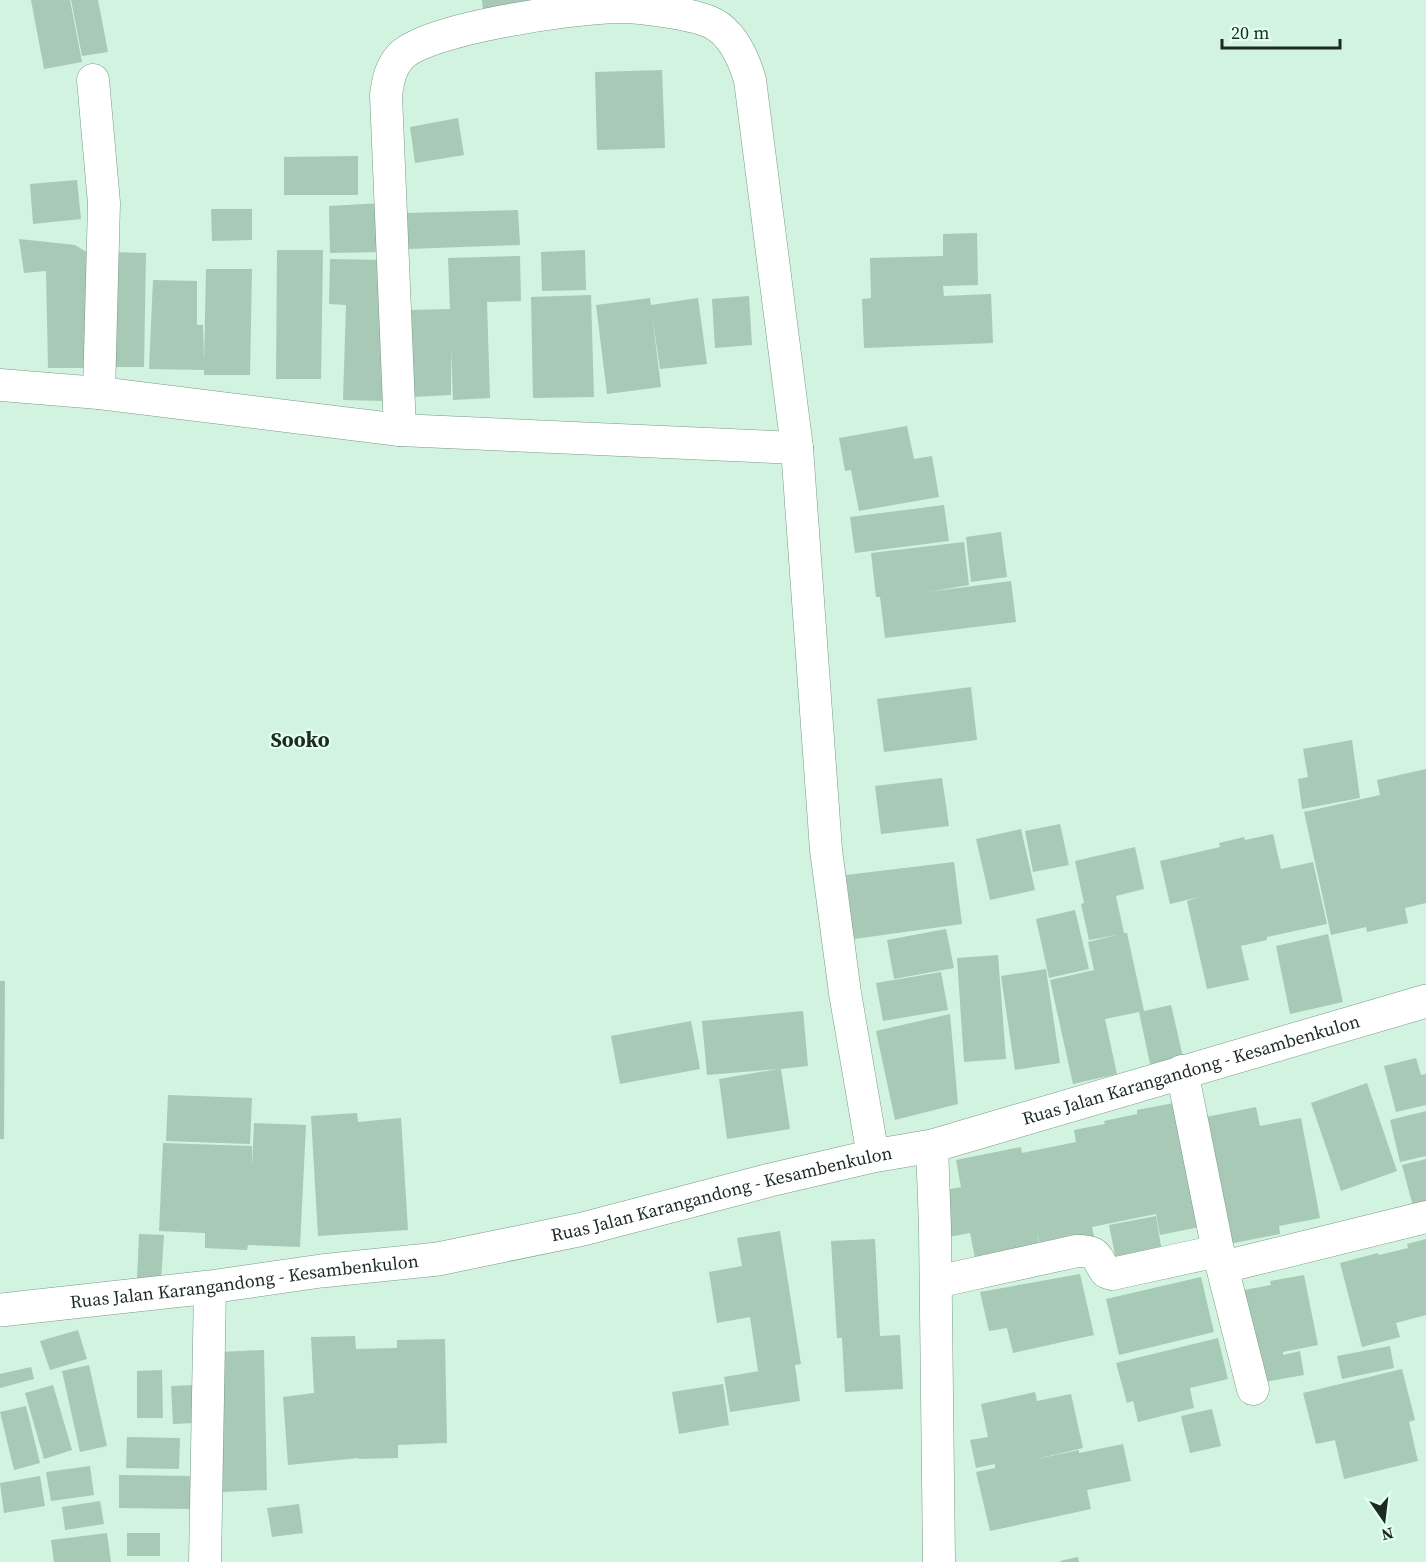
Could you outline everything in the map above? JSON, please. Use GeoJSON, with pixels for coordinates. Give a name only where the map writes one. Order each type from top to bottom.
{"type":"FeatureCollection","features":[{"type":"Feature","properties":{"kind":"main road","name":"Ruas Jalan Karangandong - Kesambenkulon"},"geometry":{"type":"LineString","coordinates":[[0,1310],[438,1259],[583,1229],[770,1179],[873,1156],[932,1146],[1426,1001]]}},
{"type":"Feature","properties":{"kind":"street"},"geometry":{"type":"LineString","coordinates":[[400,430],[386,95],[390,74],[401,56],[434,39],[521,17],[617,6],[691,15],[715,24],[730,38],[743,59],[750,80],[797,448],[826,850],[844,993],[873,1156]]}},
{"type":"Feature","properties":{"kind":"street"},"geometry":{"type":"LineString","coordinates":[[93,80],[104,203],[99,393]]}},
{"type":"Feature","properties":{"kind":"street"},"geometry":{"type":"LineString","coordinates":[[0,386],[99,393],[400,430],[797,448]]}},
{"type":"Feature","properties":{"kind":"street"},"geometry":{"type":"LineString","coordinates":[[1182,1071],[1221,1259],[1253,1389]]}},
{"type":"Feature","properties":{"kind":"street"},"geometry":{"type":"LineString","coordinates":[[932,1146],[939,1562]]}},
{"type":"Feature","properties":{"kind":"street"},"geometry":{"type":"LineString","coordinates":[[936,1282],[1077,1251],[1095,1253],[1106,1272],[1112,1274],[1221,1259],[1426,1217]]}},
{"type":"Feature","properties":{"kind":"street"},"geometry":{"type":"LineString","coordinates":[[205,1562],[210,1287]]}},
{"type":"Feature","properties":{"kind":"building"},"geometry":{"type":"Polygon","coordinates":[[[31,0],[70,0],[82,62],[44,69],[31,0]]]}},
{"type":"Feature","properties":{"kind":"building"},"geometry":{"type":"Polygon","coordinates":[[[71,0],[98,0],[108,52],[82,56],[71,0]]]}},
{"type":"Feature","properties":{"kind":"building"},"geometry":{"type":"Polygon","coordinates":[[[482,0],[541,0],[483,11],[482,0]]]}},
{"type":"Feature","properties":{"kind":"building"},"geometry":{"type":"Polygon","coordinates":[[[662,70],[665,148],[597,150],[595,72],[662,70]]]}},
{"type":"Feature","properties":{"kind":"building"},"geometry":{"type":"Polygon","coordinates":[[[458,118],[464,155],[415,163],[410,127],[458,118]]]}},
{"type":"Feature","properties":{"kind":"building"},"geometry":{"type":"Polygon","coordinates":[[[358,156],[358,195],[284,195],[284,157],[358,156]]]}},
{"type":"Feature","properties":{"kind":"building"},"geometry":{"type":"Polygon","coordinates":[[[77,180],[81,219],[33,224],[30,184],[77,180]]]}},
{"type":"Feature","properties":{"kind":"building"},"geometry":{"type":"Polygon","coordinates":[[[383,203],[385,252],[330,253],[329,206],[383,203]]]}},
{"type":"Feature","properties":{"kind":"building"},"geometry":{"type":"Polygon","coordinates":[[[211,209],[252,209],[252,240],[212,241],[211,209]]]}},
{"type":"Feature","properties":{"kind":"building"},"geometry":{"type":"Polygon","coordinates":[[[518,210],[520,245],[408,249],[407,213],[518,210]]]}},
{"type":"Feature","properties":{"kind":"building"},"geometry":{"type":"Polygon","coordinates":[[[977,233],[978,285],[943,286],[944,296],[991,294],[993,343],[864,348],[862,299],[871,298],[870,258],[943,256],[943,234],[977,233]]]}},
{"type":"Feature","properties":{"kind":"building"},"geometry":{"type":"Polygon","coordinates":[[[19,239],[75,245],[98,259],[97,368],[48,368],[46,271],[24,273],[19,239]]]}},
{"type":"Feature","properties":{"kind":"building"},"geometry":{"type":"Polygon","coordinates":[[[277,250],[323,250],[321,379],[276,379],[277,250]]]}},
{"type":"Feature","properties":{"kind":"building"},"geometry":{"type":"Polygon","coordinates":[[[585,250],[586,290],[542,291],[541,252],[585,250]]]}},
{"type":"Feature","properties":{"kind":"building"},"geometry":{"type":"Polygon","coordinates":[[[108,252],[146,253],[144,367],[106,367],[108,252]]]}},
{"type":"Feature","properties":{"kind":"building"},"geometry":{"type":"Polygon","coordinates":[[[520,256],[521,301],[487,302],[490,398],[453,400],[451,350],[451,395],[412,397],[409,310],[450,309],[448,258],[520,256]]]}},
{"type":"Feature","properties":{"kind":"building"},"geometry":{"type":"Polygon","coordinates":[[[330,259],[383,260],[385,401],[343,400],[346,305],[329,304],[330,259]]]}},
{"type":"Feature","properties":{"kind":"building"},"geometry":{"type":"Polygon","coordinates":[[[206,269],[252,269],[250,375],[204,375],[204,370],[149,369],[153,280],[197,281],[197,325],[203,325],[204,361],[206,269]]]}},
{"type":"Feature","properties":{"kind":"building"},"geometry":{"type":"Polygon","coordinates":[[[591,295],[594,397],[533,398],[531,297],[591,295]]]}},
{"type":"Feature","properties":{"kind":"building"},"geometry":{"type":"Polygon","coordinates":[[[749,296],[752,345],[715,348],[712,299],[749,296]]]}},
{"type":"Feature","properties":{"kind":"building"},"geometry":{"type":"Polygon","coordinates":[[[650,298],[651,305],[698,298],[707,364],[660,369],[652,315],[661,387],[607,394],[596,305],[650,298]]]}},
{"type":"Feature","properties":{"kind":"building"},"geometry":{"type":"Polygon","coordinates":[[[907,426],[914,459],[932,456],[939,497],[859,511],[851,470],[845,471],[839,438],[907,426]]]}},
{"type":"Feature","properties":{"kind":"building"},"geometry":{"type":"Polygon","coordinates":[[[944,505],[949,541],[855,553],[850,517],[944,505]]]}},
{"type":"Feature","properties":{"kind":"building"},"geometry":{"type":"Polygon","coordinates":[[[1001,532],[1007,577],[971,582],[966,537],[1001,532]]]}},
{"type":"Feature","properties":{"kind":"building"},"geometry":{"type":"Polygon","coordinates":[[[964,542],[969,585],[928,592],[1011,581],[1016,622],[885,638],[880,597],[876,597],[871,553],[964,542]]]}},
{"type":"Feature","properties":{"kind":"building"},"geometry":{"type":"Polygon","coordinates":[[[971,687],[977,740],[884,752],[877,699],[971,687]]]}},
{"type":"Feature","properties":{"kind":"building"},"geometry":{"type":"Polygon","coordinates":[[[1352,740],[1360,798],[1302,809],[1298,779],[1308,777],[1303,749],[1352,740]]]}},
{"type":"Feature","properties":{"kind":"building"},"geometry":{"type":"Polygon","coordinates":[[[1426,769],[1426,903],[1405,908],[1408,923],[1367,932],[1366,927],[1331,935],[1304,812],[1380,795],[1377,780],[1426,769]]]}},
{"type":"Feature","properties":{"kind":"building"},"geometry":{"type":"Polygon","coordinates":[[[942,778],[949,826],[881,834],[875,786],[942,778]]]}},
{"type":"Feature","properties":{"kind":"building"},"geometry":{"type":"Polygon","coordinates":[[[1060,824],[1069,865],[1033,872],[1025,831],[1060,824]]]}},
{"type":"Feature","properties":{"kind":"building"},"geometry":{"type":"Polygon","coordinates":[[[1021,829],[1035,890],[990,900],[976,839],[1021,829]]]}},
{"type":"Feature","properties":{"kind":"building"},"geometry":{"type":"Polygon","coordinates":[[[1273,834],[1281,869],[1313,862],[1327,924],[1267,937],[1267,940],[1241,946],[1249,980],[1207,989],[1187,901],[1199,897],[1170,904],[1160,861],[1220,847],[1219,843],[1244,837],[1245,840],[1273,834]]]}},
{"type":"Feature","properties":{"kind":"building"},"geometry":{"type":"Polygon","coordinates":[[[1135,847],[1144,889],[1116,896],[1124,933],[1127,933],[1144,1011],[1171,1005],[1183,1057],[1150,1064],[1139,1012],[1105,1019],[1117,1074],[1073,1084],[1050,980],[1094,970],[1088,942],[1117,935],[1089,940],[1075,861],[1135,847]]]}},
{"type":"Feature","properties":{"kind":"building"},"geometry":{"type":"Polygon","coordinates":[[[954,862],[962,924],[854,939],[846,875],[954,862]]]}},
{"type":"Feature","properties":{"kind":"building"},"geometry":{"type":"Polygon","coordinates":[[[1075,910],[1089,969],[1049,978],[1036,919],[1075,910]]]}},
{"type":"Feature","properties":{"kind":"building"},"geometry":{"type":"Polygon","coordinates":[[[946,929],[954,968],[894,979],[887,940],[946,929]]]}},
{"type":"Feature","properties":{"kind":"building"},"geometry":{"type":"Polygon","coordinates":[[[1328,934],[1343,1002],[1290,1014],[1276,946],[1328,934]]]}},
{"type":"Feature","properties":{"kind":"building"},"geometry":{"type":"Polygon","coordinates":[[[998,955],[1006,1059],[964,1062],[957,958],[998,955]]]}},
{"type":"Feature","properties":{"kind":"building"},"geometry":{"type":"Polygon","coordinates":[[[1046,969],[1060,1063],[1015,1070],[1001,976],[1046,969]]]}},
{"type":"Feature","properties":{"kind":"building"},"geometry":{"type":"Polygon","coordinates":[[[941,972],[948,1010],[883,1021],[876,983],[941,972]]]}},
{"type":"Feature","properties":{"kind":"building"},"geometry":{"type":"Polygon","coordinates":[[[0,981],[5,981],[4,1139],[0,1139],[0,981]]]}},
{"type":"Feature","properties":{"kind":"building"},"geometry":{"type":"Polygon","coordinates":[[[803,1011],[808,1066],[781,1069],[790,1129],[727,1139],[719,1079],[778,1069],[707,1075],[702,1021],[803,1011]]]}},
{"type":"Feature","properties":{"kind":"building"},"geometry":{"type":"Polygon","coordinates":[[[950,1014],[958,1104],[895,1120],[876,1031],[950,1014]]]}},
{"type":"Feature","properties":{"kind":"building"},"geometry":{"type":"Polygon","coordinates":[[[691,1021],[700,1069],[620,1084],[611,1036],[691,1021]]]}},
{"type":"Feature","properties":{"kind":"building"},"geometry":{"type":"Polygon","coordinates":[[[1416,1058],[1421,1075],[1426,1074],[1426,1105],[1396,1112],[1384,1066],[1416,1058]]]}},
{"type":"Feature","properties":{"kind":"building"},"geometry":{"type":"Polygon","coordinates":[[[1367,1083],[1397,1171],[1341,1191],[1311,1103],[1367,1083]]]}},
{"type":"Feature","properties":{"kind":"building"},"geometry":{"type":"Polygon","coordinates":[[[168,1095],[252,1098],[250,1144],[166,1141],[168,1095]]]}},
{"type":"Feature","properties":{"kind":"building"},"geometry":{"type":"Polygon","coordinates":[[[1179,1102],[1204,1226],[1160,1235],[1156,1214],[1092,1227],[1095,1241],[1041,1251],[1037,1232],[1039,1246],[975,1258],[970,1233],[949,1237],[940,1191],[961,1187],[956,1160],[1021,1147],[1022,1153],[1076,1142],[1074,1130],[1105,1124],[1104,1121],[1137,1114],[1137,1110],[1179,1102]]]}},
{"type":"Feature","properties":{"kind":"building"},"geometry":{"type":"Polygon","coordinates":[[[1256,1107],[1260,1126],[1301,1118],[1320,1218],[1279,1226],[1280,1234],[1224,1245],[1196,1119],[1256,1107]]]}},
{"type":"Feature","properties":{"kind":"building"},"geometry":{"type":"Polygon","coordinates":[[[1426,1111],[1426,1156],[1400,1162],[1390,1120],[1426,1111]]]}},
{"type":"Feature","properties":{"kind":"building"},"geometry":{"type":"Polygon","coordinates":[[[357,1113],[358,1122],[401,1118],[408,1230],[318,1236],[311,1116],[357,1113]]]}},
{"type":"Feature","properties":{"kind":"building"},"geometry":{"type":"Polygon","coordinates":[[[254,1123],[306,1125],[300,1247],[248,1245],[247,1250],[205,1248],[205,1233],[159,1231],[163,1143],[252,1146],[252,1168],[254,1123]]]}},
{"type":"Feature","properties":{"kind":"building"},"geometry":{"type":"Polygon","coordinates":[[[1426,1159],[1426,1211],[1415,1214],[1402,1165],[1426,1159]]]}},
{"type":"Feature","properties":{"kind":"building"},"geometry":{"type":"Polygon","coordinates":[[[1156,1216],[1162,1252],[1116,1260],[1109,1225],[1156,1216]]]}},
{"type":"Feature","properties":{"kind":"building"},"geometry":{"type":"Polygon","coordinates":[[[780,1231],[801,1364],[795,1365],[800,1401],[730,1412],[724,1377],[765,1370],[758,1371],[750,1317],[717,1323],[709,1272],[742,1266],[737,1238],[780,1231]]]}},
{"type":"Feature","properties":{"kind":"building"},"geometry":{"type":"Polygon","coordinates":[[[139,1234],[164,1235],[161,1281],[137,1280],[139,1234]]]}},
{"type":"Feature","properties":{"kind":"building"},"geometry":{"type":"Polygon","coordinates":[[[875,1239],[880,1336],[900,1335],[903,1389],[845,1392],[842,1338],[837,1338],[831,1241],[875,1239]]]}},
{"type":"Feature","properties":{"kind":"building"},"geometry":{"type":"Polygon","coordinates":[[[1426,1239],[1426,1315],[1396,1323],[1400,1337],[1362,1347],[1340,1263],[1408,1248],[1407,1244],[1426,1239]]]}},
{"type":"Feature","properties":{"kind":"building"},"geometry":{"type":"Polygon","coordinates":[[[1080,1274],[1094,1335],[1013,1353],[1007,1328],[989,1331],[980,1292],[1080,1274]]]}},
{"type":"Feature","properties":{"kind":"building"},"geometry":{"type":"Polygon","coordinates":[[[1304,1275],[1318,1345],[1283,1352],[1283,1355],[1300,1351],[1304,1375],[1254,1384],[1244,1290],[1271,1285],[1270,1281],[1304,1275]]]}},
{"type":"Feature","properties":{"kind":"building"},"geometry":{"type":"Polygon","coordinates":[[[1201,1277],[1214,1332],[1119,1355],[1106,1299],[1201,1277]]]}},
{"type":"Feature","properties":{"kind":"building"},"geometry":{"type":"Polygon","coordinates":[[[78,1330],[87,1359],[50,1370],[40,1341],[78,1330]]]}},
{"type":"Feature","properties":{"kind":"building"},"geometry":{"type":"Polygon","coordinates":[[[355,1336],[356,1349],[397,1348],[397,1340],[445,1339],[447,1443],[398,1445],[398,1458],[359,1458],[288,1465],[283,1397],[314,1393],[311,1337],[355,1336]]]}},
{"type":"Feature","properties":{"kind":"building"},"geometry":{"type":"Polygon","coordinates":[[[1218,1338],[1228,1379],[1190,1388],[1194,1408],[1138,1422],[1133,1401],[1127,1403],[1116,1363],[1218,1338]]]}},
{"type":"Feature","properties":{"kind":"building"},"geometry":{"type":"Polygon","coordinates":[[[1390,1346],[1394,1368],[1342,1379],[1337,1356],[1390,1346]]]}},
{"type":"Feature","properties":{"kind":"building"},"geometry":{"type":"Polygon","coordinates":[[[264,1350],[267,1490],[223,1492],[220,1352],[264,1350]]]}},
{"type":"Feature","properties":{"kind":"building"},"geometry":{"type":"Polygon","coordinates":[[[89,1365],[107,1446],[80,1452],[62,1371],[89,1365]]]}},
{"type":"Feature","properties":{"kind":"building"},"geometry":{"type":"Polygon","coordinates":[[[31,1367],[34,1379],[0,1388],[0,1374],[31,1367]]]}},
{"type":"Feature","properties":{"kind":"building"},"geometry":{"type":"Polygon","coordinates":[[[1402,1369],[1415,1420],[1409,1422],[1418,1461],[1344,1479],[1335,1440],[1316,1444],[1303,1393],[1402,1369]]]}},
{"type":"Feature","properties":{"kind":"building"},"geometry":{"type":"Polygon","coordinates":[[[162,1370],[163,1418],[137,1418],[137,1371],[162,1370]]]}},
{"type":"Feature","properties":{"kind":"building"},"geometry":{"type":"Polygon","coordinates":[[[723,1384],[729,1425],[679,1434],[672,1392],[723,1384]]]}},
{"type":"Feature","properties":{"kind":"building"},"geometry":{"type":"Polygon","coordinates":[[[53,1385],[72,1450],[44,1459],[25,1393],[53,1385]]]}},
{"type":"Feature","properties":{"kind":"building"},"geometry":{"type":"Polygon","coordinates":[[[194,1385],[196,1423],[173,1424],[171,1386],[194,1385]]]}},
{"type":"Feature","properties":{"kind":"building"},"geometry":{"type":"Polygon","coordinates":[[[1035,1392],[1037,1401],[1071,1394],[1083,1448],[1032,1460],[1123,1444],[1131,1481],[1087,1490],[1091,1509],[990,1531],[976,1472],[995,1468],[995,1464],[976,1468],[970,1440],[988,1437],[981,1404],[1035,1392]]]}},
{"type":"Feature","properties":{"kind":"building"},"geometry":{"type":"Polygon","coordinates":[[[26,1406],[40,1463],[14,1470],[0,1412],[26,1406]]]}},
{"type":"Feature","properties":{"kind":"building"},"geometry":{"type":"Polygon","coordinates":[[[1212,1409],[1221,1446],[1190,1453],[1181,1416],[1212,1409]]]}},
{"type":"Feature","properties":{"kind":"building"},"geometry":{"type":"Polygon","coordinates":[[[127,1437],[180,1438],[179,1469],[126,1468],[127,1437]]]}},
{"type":"Feature","properties":{"kind":"building"},"geometry":{"type":"Polygon","coordinates":[[[90,1466],[94,1495],[51,1501],[46,1472],[90,1466]]]}},
{"type":"Feature","properties":{"kind":"building"},"geometry":{"type":"Polygon","coordinates":[[[119,1475],[193,1476],[193,1509],[119,1508],[119,1475]]]}},
{"type":"Feature","properties":{"kind":"building"},"geometry":{"type":"Polygon","coordinates":[[[40,1476],[45,1506],[4,1513],[0,1483],[40,1476]]]}},
{"type":"Feature","properties":{"kind":"building"},"geometry":{"type":"Polygon","coordinates":[[[100,1501],[104,1524],[65,1530],[62,1507],[100,1501]]]}},
{"type":"Feature","properties":{"kind":"building"},"geometry":{"type":"Polygon","coordinates":[[[299,1504],[303,1533],[272,1537],[267,1508],[299,1504]]]}},
{"type":"Feature","properties":{"kind":"building"},"geometry":{"type":"Polygon","coordinates":[[[107,1533],[111,1562],[54,1562],[51,1540],[107,1533]]]}},
{"type":"Feature","properties":{"kind":"building"},"geometry":{"type":"Polygon","coordinates":[[[127,1533],[160,1533],[160,1556],[127,1556],[127,1533]]]}},
{"type":"Feature","properties":{"kind":"building"},"geometry":{"type":"Polygon","coordinates":[[[1078,1557],[1079,1562],[1060,1562],[1060,1561],[1078,1557]]]}},
{"type":"Feature","properties":{"kind":"district","name":"Sooko"},"geometry":{"type":"Point","coordinates":[300,740]}}]}
